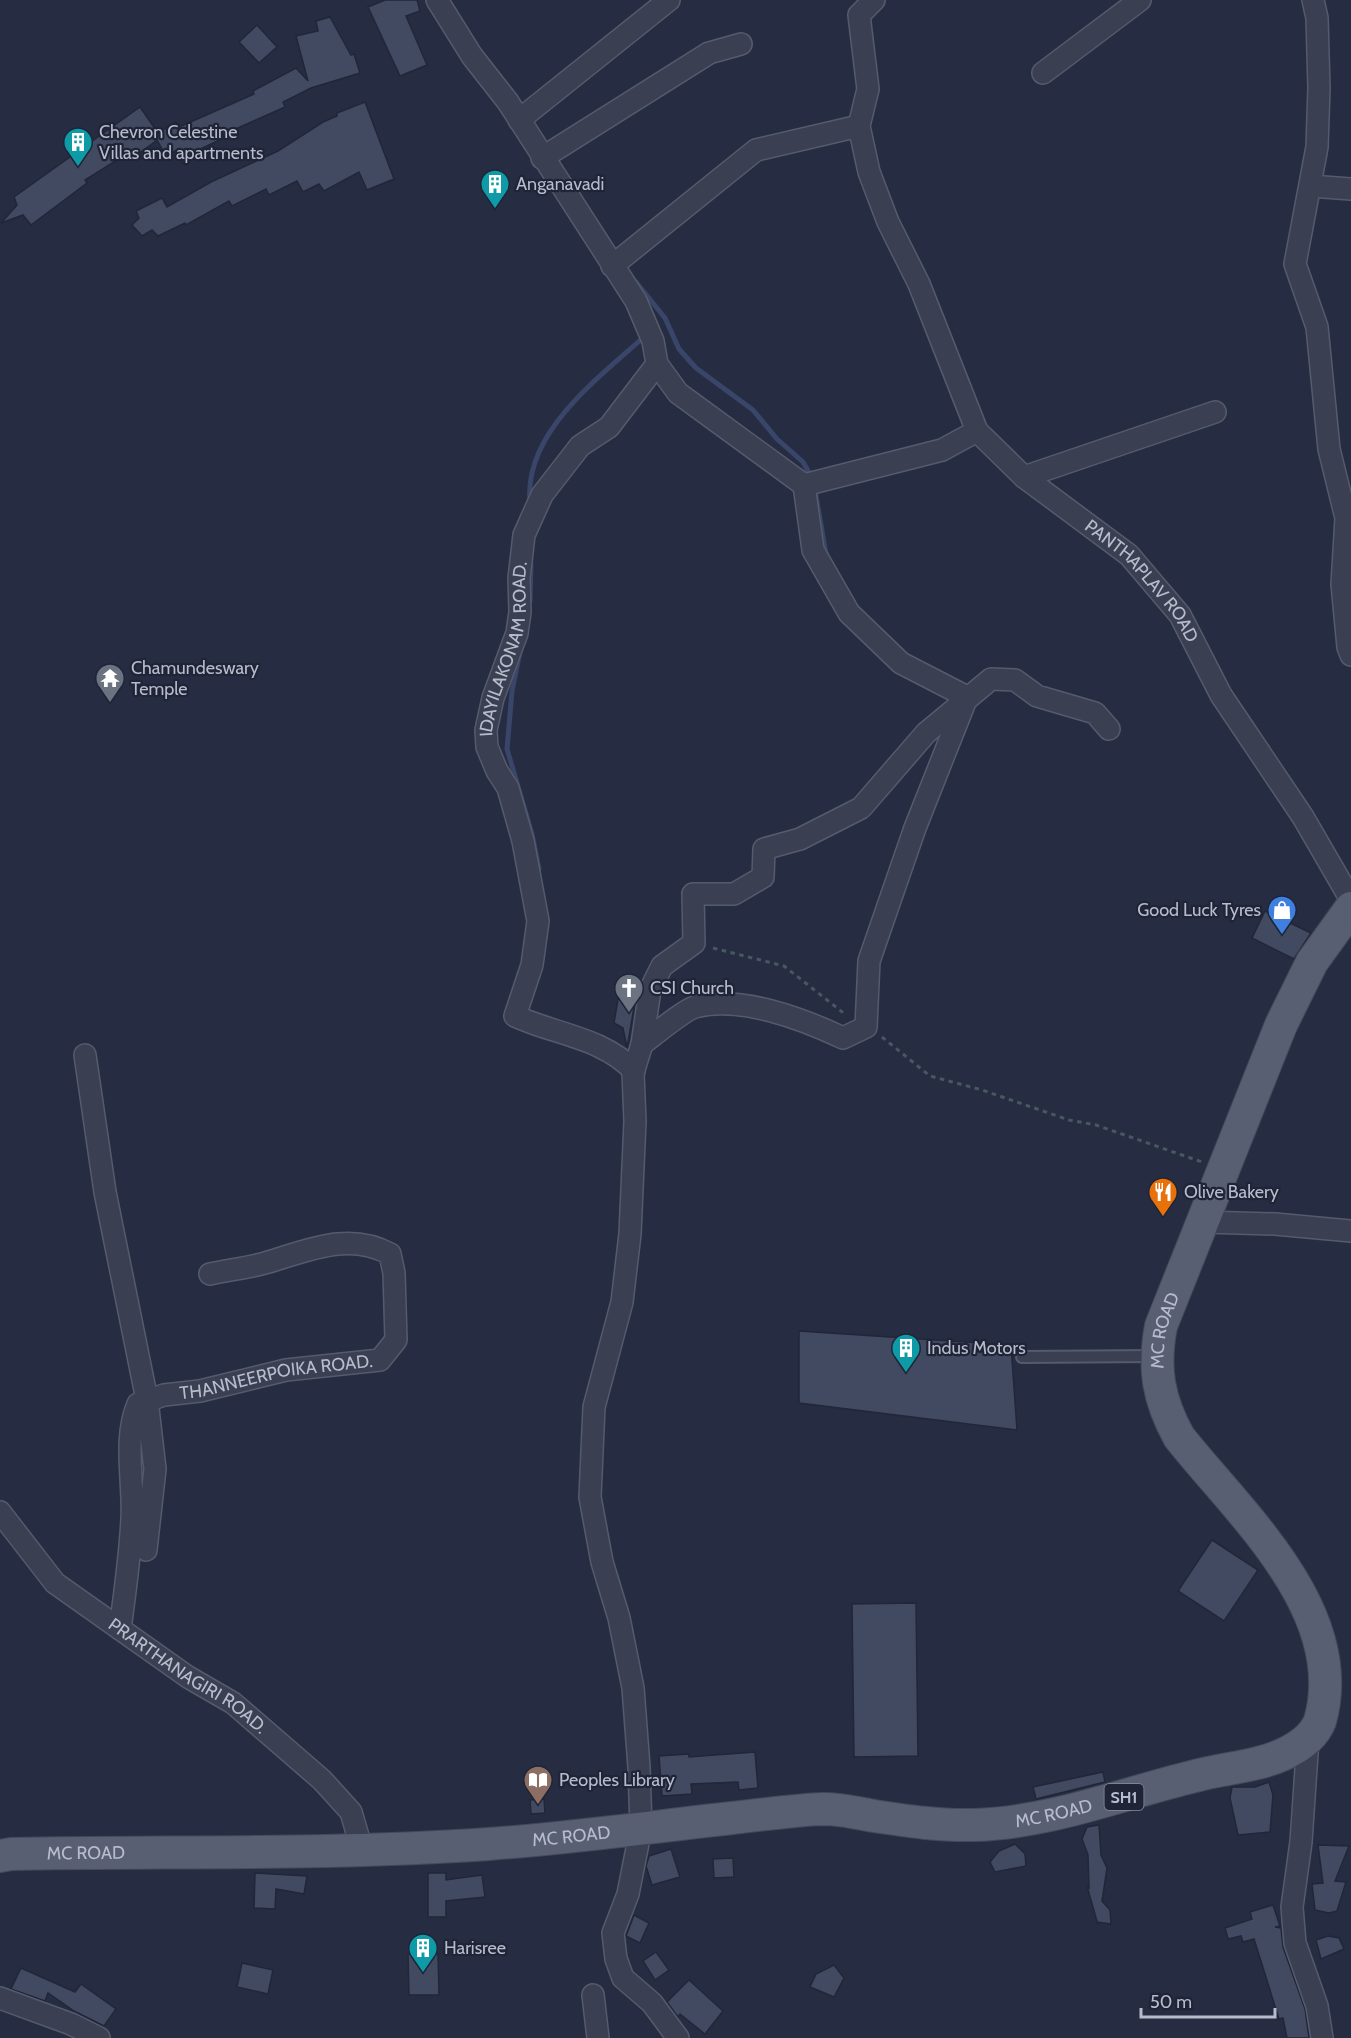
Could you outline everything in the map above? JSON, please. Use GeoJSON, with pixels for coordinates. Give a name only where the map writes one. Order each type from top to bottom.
{"type":"FeatureCollection","features":[{"type":"Feature","properties":{"kind":"main road","name":"MC ROAD"},"geometry":{"type":"LineString","coordinates":[[0,1856],[181,1850],[275,1853],[491,1844],[827,1809],[923,1823],[965,1825],[1051,1815],[1195,1775],[1257,1764],[1285,1754],[1308,1739],[1320,1722],[1327,1697],[1331,1668],[1327,1633],[1291,1565],[1179,1437],[1167,1415],[1155,1356],[1161,1326],[1281,1025],[1312,962],[1351,908]]}},
{"type":"Feature","properties":{"kind":"street"},"geometry":{"type":"LineString","coordinates":[[437,0],[472,56],[519,120],[542,158],[620,260],[653,341],[657,364],[678,393],[814,482],[942,450],[977,431],[919,284],[888,222],[869,172],[859,126],[868,88],[859,15],[874,0]]}},
{"type":"Feature","properties":{"kind":"street"},"geometry":{"type":"LineString","coordinates":[[519,120],[669,0]]}},
{"type":"Feature","properties":{"kind":"street"},"geometry":{"type":"LineString","coordinates":[[1043,74],[1140,0]]}},
{"type":"Feature","properties":{"kind":"street"},"geometry":{"type":"LineString","coordinates":[[1313,0],[1317,18],[1319,88],[1317,147],[1295,264],[1317,327],[1329,449],[1346,518],[1342,584],[1348,647],[1351,655]]}},
{"type":"Feature","properties":{"kind":"street"},"geometry":{"type":"LineString","coordinates":[[542,158],[710,53],[741,44]]}},
{"type":"Feature","properties":{"kind":"street"},"geometry":{"type":"LineString","coordinates":[[620,260],[756,150],[859,126]]}},
{"type":"Feature","properties":{"kind":"street"},"geometry":{"type":"LineString","coordinates":[[1310,186],[1351,189]]}},
{"type":"Feature","properties":{"kind":"street","name":"IDAYILAKONAM ROAD."},"geometry":{"type":"LineString","coordinates":[[634,1071],[622,1057],[515,1016],[532,965],[538,921],[523,841],[508,788],[497,771],[487,747],[486,730],[493,698],[517,633],[520,612],[519,578],[524,535],[542,495],[580,447],[609,427],[657,364]]}},
{"type":"Feature","properties":{"kind":"street"},"geometry":{"type":"LineString","coordinates":[[1024,477],[1215,412]]}},
{"type":"Feature","properties":{"kind":"street","name":"PANTHAPLAV ROAD"},"geometry":{"type":"LineString","coordinates":[[977,431],[1024,477],[1129,555],[1180,615],[1221,695],[1303,817],[1351,900]]}},
{"type":"Feature","properties":{"kind":"street"},"geometry":{"type":"LineString","coordinates":[[814,482],[813,550],[849,613],[901,663],[967,697]]}},
{"type":"Feature","properties":{"kind":"street"},"geometry":{"type":"LineString","coordinates":[[678,2038],[652,2003],[624,1978],[616,1959],[613,1933],[628,1894],[641,1828],[633,1688],[619,1618],[602,1562],[590,1497],[594,1407],[622,1302],[630,1234],[635,1121],[634,1071],[642,1044],[650,990],[662,966],[694,943],[693,894],[734,894],[763,877],[764,849],[800,839],[861,808],[926,733],[991,679],[1015,680],[1036,696],[1095,714],[1109,729]]}},
{"type":"Feature","properties":{"kind":"street"},"geometry":{"type":"LineString","coordinates":[[642,1044],[693,1007],[729,1004],[796,1019],[843,1038],[866,1027],[869,961],[915,828],[967,697]]}},
{"type":"Feature","properties":{"kind":"street"},"geometry":{"type":"LineString","coordinates":[[85,1055],[105,1192],[147,1401],[155,1469],[146,1550]]}},
{"type":"Feature","properties":{"kind":"street"},"geometry":{"type":"LineString","coordinates":[[1203,1222],[1275,1224],[1351,1231]]}},
{"type":"Feature","properties":{"kind":"street","name":"THANNEERPOIKA ROAD."},"geometry":{"type":"LineString","coordinates":[[147,1401],[164,1395],[200,1391],[286,1370],[380,1359],[396,1340],[390,1254],[377,1247],[352,1241],[210,1274]]}},
{"type":"Feature","properties":{"kind":"street"},"geometry":{"type":"LineString","coordinates":[[120,1629],[132,1517],[131,1450],[134,1413],[138,1404],[147,1401]]}},
{"type":"Feature","properties":{"kind":"street","name":"PRARTHANAGIRI ROAD."},"geometry":{"type":"LineString","coordinates":[[0,1512],[55,1583],[188,1677],[233,1703],[322,1780],[351,1812],[362,1850]]}},
{"type":"Feature","properties":{"kind":"street"},"geometry":{"type":"LineString","coordinates":[[1308,1739],[1302,1842],[1292,1907],[1296,1943],[1317,2006],[1322,2038]]}},
{"type":"Feature","properties":{"kind":"street"},"geometry":{"type":"LineString","coordinates":[[593,1995],[598,2038]]}},
{"type":"Feature","properties":{"kind":"street"},"geometry":{"type":"LineString","coordinates":[[0,1998],[71,2024],[99,2038]]}},
{"type":"Feature","properties":{"kind":"lane"},"geometry":{"type":"LineString","coordinates":[[1022,1357],[1155,1356]]}},
{"type":"Feature","properties":{"kind":"path"},"geometry":{"type":"LineString","coordinates":[[694,943],[784,966],[839,1011],[866,1027],[930,1076],[982,1090],[1069,1120],[1096,1125],[1224,1169]]}},
{"type":"Feature","properties":{"kind":"building"},"geometry":{"type":"Polygon","coordinates":[[[385,0],[417,0],[420,11],[406,16],[427,65],[400,76],[368,7],[385,0]]]}},
{"type":"Feature","properties":{"kind":"building"},"geometry":{"type":"Polygon","coordinates":[[[330,17],[351,55],[354,54],[360,73],[311,88],[283,102],[285,107],[222,135],[224,138],[194,152],[195,155],[182,163],[175,151],[166,156],[157,140],[137,155],[133,150],[85,180],[87,183],[31,225],[23,215],[1,223],[17,205],[14,197],[140,107],[158,133],[176,122],[179,127],[254,94],[253,91],[296,68],[308,81],[296,36],[318,31],[316,21],[330,17]]]}},
{"type":"Feature","properties":{"kind":"building"},"geometry":{"type":"Polygon","coordinates":[[[257,25],[277,47],[259,63],[239,42],[257,25]]]}},
{"type":"Feature","properties":{"kind":"building"},"geometry":{"type":"Polygon","coordinates":[[[365,102],[394,179],[367,190],[359,172],[324,191],[319,184],[303,192],[297,181],[269,195],[266,189],[232,206],[229,201],[186,225],[185,223],[158,236],[152,230],[142,236],[132,225],[139,218],[136,211],[162,198],[167,207],[211,182],[278,151],[323,122],[337,116],[337,113],[365,102]]]}},
{"type":"Feature","properties":{"kind":"building","name":"Good Luck Tyres"},"geometry":{"type":"Polygon","coordinates":[[[1265,911],[1311,933],[1294,959],[1252,938],[1265,911]]]}},
{"type":"Feature","properties":{"kind":"building"},"geometry":{"type":"Polygon","coordinates":[[[618,999],[635,1002],[627,1048],[623,1028],[614,1023],[618,999]]]}},
{"type":"Feature","properties":{"kind":"building","name":"Indus Motors"},"geometry":{"type":"Polygon","coordinates":[[[799,1331],[1011,1345],[1017,1430],[799,1403],[799,1331]]]}},
{"type":"Feature","properties":{"kind":"building"},"geometry":{"type":"Polygon","coordinates":[[[1212,1540],[1258,1570],[1224,1621],[1178,1591],[1212,1540]]]}},
{"type":"Feature","properties":{"kind":"building"},"geometry":{"type":"Polygon","coordinates":[[[916,1603],[918,1756],[854,1757],[852,1604],[916,1603]]]}},
{"type":"Feature","properties":{"kind":"building"},"geometry":{"type":"Polygon","coordinates":[[[755,1752],[758,1788],[739,1790],[738,1782],[691,1784],[692,1794],[662,1796],[659,1756],[689,1754],[689,1757],[755,1752]]]}},
{"type":"Feature","properties":{"kind":"building"},"geometry":{"type":"Polygon","coordinates":[[[1103,1772],[1105,1782],[1036,1799],[1033,1787],[1103,1772]]]}},
{"type":"Feature","properties":{"kind":"building"},"geometry":{"type":"Polygon","coordinates":[[[1269,1782],[1273,1795],[1270,1832],[1238,1835],[1230,1798],[1232,1787],[1255,1787],[1269,1782]]]}},
{"type":"Feature","properties":{"kind":"building","name":"Peoples Library"},"geometry":{"type":"Polygon","coordinates":[[[544,1799],[545,1813],[531,1814],[530,1800],[544,1799]]]}},
{"type":"Feature","properties":{"kind":"building"},"geometry":{"type":"Polygon","coordinates":[[[1099,1825],[1101,1855],[1107,1868],[1102,1901],[1110,1910],[1111,1924],[1098,1922],[1098,1925],[1087,1886],[1089,1888],[1088,1855],[1082,1839],[1087,1827],[1099,1825]]]}},
{"type":"Feature","properties":{"kind":"building"},"geometry":{"type":"Polygon","coordinates":[[[1015,1844],[1025,1854],[1026,1866],[995,1872],[990,1862],[999,1851],[1015,1844]]]}},
{"type":"Feature","properties":{"kind":"building"},"geometry":{"type":"Polygon","coordinates":[[[1318,1845],[1349,1846],[1335,1881],[1346,1882],[1337,1911],[1329,1913],[1315,1910],[1312,1884],[1323,1883],[1318,1845]]]}},
{"type":"Feature","properties":{"kind":"building"},"geometry":{"type":"Polygon","coordinates":[[[671,1849],[680,1877],[652,1885],[646,1866],[649,1856],[671,1849]]]}},
{"type":"Feature","properties":{"kind":"building"},"geometry":{"type":"Polygon","coordinates":[[[733,1858],[734,1877],[714,1878],[713,1859],[733,1858]]]}},
{"type":"Feature","properties":{"kind":"building"},"geometry":{"type":"Polygon","coordinates":[[[255,1873],[307,1876],[304,1894],[276,1889],[275,1909],[254,1908],[255,1873]]]}},
{"type":"Feature","properties":{"kind":"building"},"geometry":{"type":"Polygon","coordinates":[[[428,1873],[446,1873],[446,1880],[482,1875],[485,1897],[446,1901],[446,1917],[428,1917],[428,1873]]]}},
{"type":"Feature","properties":{"kind":"building"},"geometry":{"type":"Polygon","coordinates":[[[1273,1905],[1280,1926],[1275,1927],[1281,1928],[1283,1947],[1305,2009],[1309,2038],[1287,2038],[1283,2018],[1279,2019],[1254,1939],[1243,1942],[1241,1936],[1228,1939],[1225,1928],[1252,1919],[1250,1912],[1273,1905]]]}},
{"type":"Feature","properties":{"kind":"building"},"geometry":{"type":"Polygon","coordinates":[[[634,1915],[649,1923],[640,1943],[626,1936],[634,1915]]]}},
{"type":"Feature","properties":{"kind":"building"},"geometry":{"type":"Polygon","coordinates":[[[1328,1936],[1339,1938],[1344,1949],[1321,1959],[1316,1940],[1328,1936]]]}},
{"type":"Feature","properties":{"kind":"building"},"geometry":{"type":"Polygon","coordinates":[[[656,1952],[669,1970],[655,1980],[643,1961],[656,1952]]]}},
{"type":"Feature","properties":{"kind":"building","name":"Harisree"},"geometry":{"type":"Polygon","coordinates":[[[408,1954],[438,1954],[439,1995],[409,1995],[408,1954]]]}},
{"type":"Feature","properties":{"kind":"building"},"geometry":{"type":"Polygon","coordinates":[[[242,1963],[273,1970],[268,1994],[237,1987],[242,1963]]]}},
{"type":"Feature","properties":{"kind":"building"},"geometry":{"type":"Polygon","coordinates":[[[834,1965],[844,1978],[834,1997],[810,1987],[816,1974],[834,1965]]]}},
{"type":"Feature","properties":{"kind":"building"},"geometry":{"type":"Polygon","coordinates":[[[21,1968],[75,1992],[81,1984],[116,2009],[104,2026],[74,2011],[48,1993],[45,2001],[11,1989],[21,1968]]]}},
{"type":"Feature","properties":{"kind":"building"},"geometry":{"type":"Polygon","coordinates":[[[689,1980],[723,2011],[705,2034],[680,2014],[678,2017],[667,2002],[689,1980]]]}},
{"type":"Feature","properties":{"kind":"waterway"},"geometry":{"type":"LineString","coordinates":[[636,282],[665,318],[679,349],[696,368],[753,410],[777,439],[803,462],[812,478]]}},
{"type":"Feature","properties":{"kind":"waterway"},"geometry":{"type":"LineString","coordinates":[[530,503],[531,477],[539,453],[551,430],[587,388],[646,335]]}},
{"type":"Feature","properties":{"kind":"waterway"},"geometry":{"type":"LineString","coordinates":[[815,490],[826,554]]}},
{"type":"Feature","properties":{"kind":"waterway"},"geometry":{"type":"LineString","coordinates":[[530,602],[531,563]]}},
{"type":"Feature","properties":{"kind":"waterway"},"geometry":{"type":"LineString","coordinates":[[520,652],[512,691],[507,749],[532,834],[539,869]]}},
{"type":"Feature","properties":{"kind":"place","name":"Chevron Celestine Villas and apartments"},"geometry":{"type":"Point","coordinates":[78,168]}},
{"type":"Feature","properties":{"kind":"place","name":"Anganavadi"},"geometry":{"type":"Point","coordinates":[495,210]}},
{"type":"Feature","properties":{"kind":"place","name":"Chamundeswary Temple"},"geometry":{"type":"Point","coordinates":[110,704]}},
{"type":"Feature","properties":{"kind":"place","name":"Good Luck Tyres"},"geometry":{"type":"Point","coordinates":[1282,936]}},
{"type":"Feature","properties":{"kind":"place","name":"CSI Church"},"geometry":{"type":"Point","coordinates":[629,1014]}},
{"type":"Feature","properties":{"kind":"place","name":"Olive Bakery"},"geometry":{"type":"Point","coordinates":[1163,1218]}},
{"type":"Feature","properties":{"kind":"place","name":"Indus Motors"},"geometry":{"type":"Point","coordinates":[906,1374]}},
{"type":"Feature","properties":{"kind":"place","name":"Peoples Library"},"geometry":{"type":"Point","coordinates":[538,1806]}},
{"type":"Feature","properties":{"kind":"place","name":"Harisree"},"geometry":{"type":"Point","coordinates":[423,1974]}}]}
